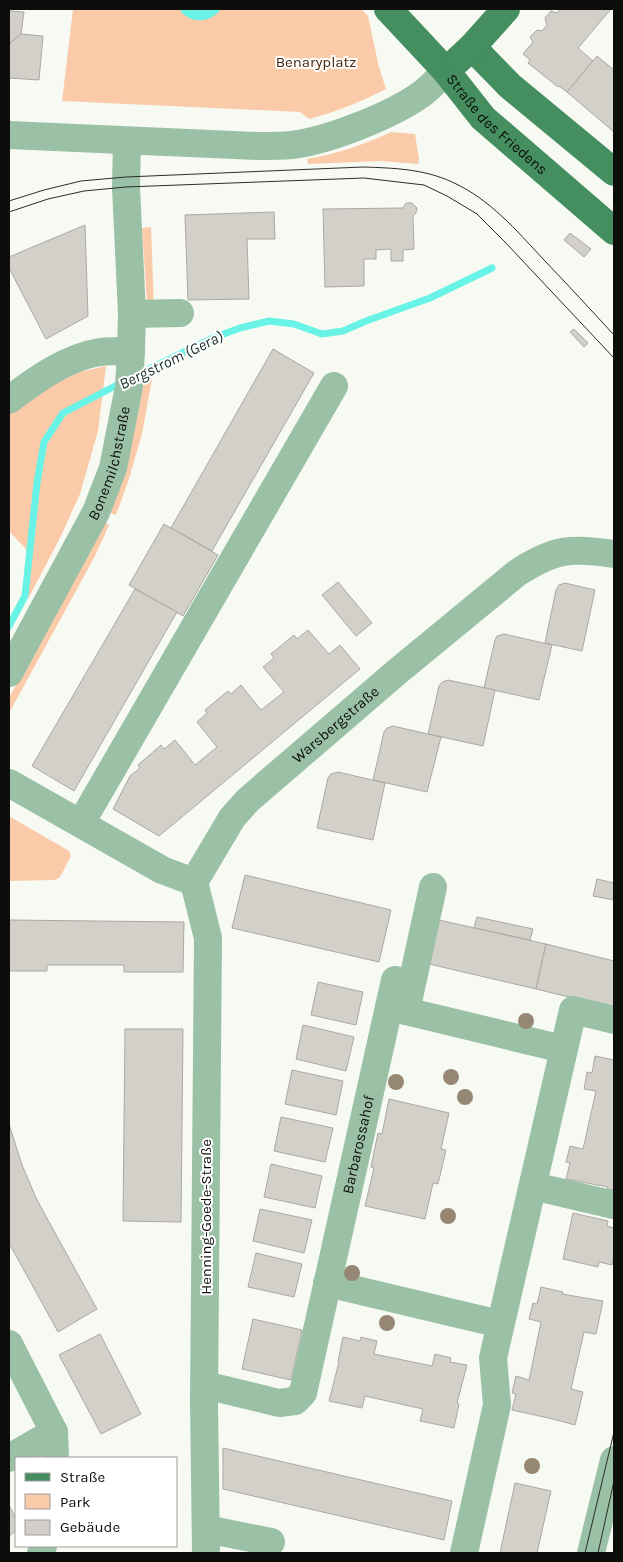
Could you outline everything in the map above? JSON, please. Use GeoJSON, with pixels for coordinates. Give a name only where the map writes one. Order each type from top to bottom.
{"type":"FeatureCollection","features":[{"type":"Feature","properties":{"kind":"main road","name":"Straße des Friedens"},"geometry":{"type":"LineString","coordinates":[[388,9],[446,72],[483,118],[614,231]]}},
{"type":"Feature","properties":{"kind":"main road"},"geometry":{"type":"LineString","coordinates":[[446,72],[472,47],[506,9]]}},
{"type":"Feature","properties":{"kind":"main road"},"geometry":{"type":"LineString","coordinates":[[414,36],[444,44],[472,47],[510,86],[614,172]]}},
{"type":"Feature","properties":{"kind":"street"},"geometry":{"type":"LineString","coordinates":[[9,134],[127,141],[258,146],[292,145],[322,139],[364,123],[412,100],[426,91],[446,72]]}},
{"type":"Feature","properties":{"kind":"street","name":"Bonemilchstraße"},"geometry":{"type":"LineString","coordinates":[[9,673],[96,512],[113,468],[130,367],[132,314],[126,187],[127,141]]}},
{"type":"Feature","properties":{"kind":"street"},"geometry":{"type":"LineString","coordinates":[[132,314],[180,313]]}},
{"type":"Feature","properties":{"kind":"street"},"geometry":{"type":"LineString","coordinates":[[9,400],[61,365],[99,352],[130,367]]}},
{"type":"Feature","properties":{"kind":"street"},"geometry":{"type":"LineString","coordinates":[[82,823],[334,386]]}},
{"type":"Feature","properties":{"kind":"street","name":"Warsbergstraße"},"geometry":{"type":"LineString","coordinates":[[194,882],[208,855],[232,818],[248,800],[517,573],[537,560],[558,552],[592,550],[614,554]]}},
{"type":"Feature","properties":{"kind":"street"},"geometry":{"type":"LineString","coordinates":[[9,783],[162,870],[194,882]]}},
{"type":"Feature","properties":{"kind":"street","name":"Henning-Goede-Straße"},"geometry":{"type":"LineString","coordinates":[[194,882],[208,938],[205,1385],[206,1541]]}},
{"type":"Feature","properties":{"kind":"street","name":"Barbarossahof"},"geometry":{"type":"LineString","coordinates":[[205,1385],[279,1403],[295,1401],[304,1394],[327,1283],[397,1009],[420,948],[433,887]]}},
{"type":"Feature","properties":{"kind":"street","name":"Barbarossahof"},"geometry":{"type":"LineString","coordinates":[[395,980],[397,1009]]}},
{"type":"Feature","properties":{"kind":"street"},"geometry":{"type":"LineString","coordinates":[[397,1009],[564,1049]]}},
{"type":"Feature","properties":{"kind":"street"},"geometry":{"type":"LineString","coordinates":[[464,1553],[497,1405],[493,1358],[573,1010],[614,1020]]}},
{"type":"Feature","properties":{"kind":"street"},"geometry":{"type":"LineString","coordinates":[[533,1186],[614,1205]]}},
{"type":"Feature","properties":{"kind":"street"},"geometry":{"type":"LineString","coordinates":[[327,1283],[500,1324]]}},
{"type":"Feature","properties":{"kind":"street"},"geometry":{"type":"LineString","coordinates":[[9,1344],[55,1445],[9,1458]]}},
{"type":"Feature","properties":{"kind":"street"},"geometry":{"type":"LineString","coordinates":[[591,1553],[614,1464]]}},
{"type":"Feature","properties":{"kind":"street"},"geometry":{"type":"LineString","coordinates":[[206,1541],[271,1542]]}},
{"type":"Feature","properties":{"kind":"green space","name":"Benaryplatz"},"geometry":{"type":"Polygon","coordinates":[[[73,9],[361,9],[368,16],[379,67],[386,89],[348,106],[309,119],[300,112],[62,101],[73,9]]]}},
{"type":"Feature","properties":{"kind":"green space"},"geometry":{"type":"Polygon","coordinates":[[[391,132],[415,134],[418,164],[381,161],[308,164],[307,159],[350,148],[391,132]]]}},
{"type":"Feature","properties":{"kind":"green space"},"geometry":{"type":"Polygon","coordinates":[[[151,227],[154,307],[147,303],[142,228],[151,227]]]}},
{"type":"Feature","properties":{"kind":"green space"},"geometry":{"type":"Polygon","coordinates":[[[106,366],[98,431],[80,494],[60,538],[28,599],[26,549],[9,531],[9,411],[39,390],[80,372],[106,366]]]}},
{"type":"Feature","properties":{"kind":"green space"},"geometry":{"type":"Polygon","coordinates":[[[152,379],[142,434],[116,515],[108,512],[129,448],[144,383],[152,379]]]}},
{"type":"Feature","properties":{"kind":"green space"},"geometry":{"type":"Polygon","coordinates":[[[102,521],[109,525],[94,558],[9,713],[9,698],[87,554],[102,521]]]}},
{"type":"Feature","properties":{"kind":"green space"},"geometry":{"type":"Polygon","coordinates":[[[9,816],[69,851],[71,856],[60,877],[55,880],[9,881],[9,816]]]}},
{"type":"Feature","properties":{"kind":"water"},"geometry":{"type":"Polygon","coordinates":[[[179,9],[221,9],[206,20],[194,20],[183,14],[179,9]]]}},
{"type":"Feature","properties":{"kind":"building"},"geometry":{"type":"Polygon","coordinates":[[[561,9],[611,9],[578,48],[593,61],[567,92],[528,63],[530,60],[523,54],[533,42],[530,37],[537,30],[542,31],[547,25],[545,18],[551,11],[557,13],[561,9]]]}},
{"type":"Feature","properties":{"kind":"building"},"geometry":{"type":"Polygon","coordinates":[[[9,11],[24,12],[21,34],[9,44],[9,11]]]}},
{"type":"Feature","properties":{"kind":"building"},"geometry":{"type":"Polygon","coordinates":[[[21,34],[43,36],[39,80],[9,78],[9,44],[21,34]]]}},
{"type":"Feature","properties":{"kind":"building"},"geometry":{"type":"Polygon","coordinates":[[[597,56],[614,70],[614,132],[567,92],[597,56]]]}},
{"type":"Feature","properties":{"kind":"building"},"geometry":{"type":"Polygon","coordinates":[[[406,203],[412,203],[417,208],[413,216],[414,249],[403,250],[403,261],[391,261],[391,249],[376,250],[376,259],[364,259],[364,286],[325,287],[323,209],[403,208],[406,203]]]}},
{"type":"Feature","properties":{"kind":"building"},"geometry":{"type":"Polygon","coordinates":[[[274,212],[275,239],[247,239],[249,299],[188,300],[185,215],[274,212]]]}},
{"type":"Feature","properties":{"kind":"building"},"geometry":{"type":"Polygon","coordinates":[[[85,225],[88,316],[46,339],[9,268],[9,257],[85,225]]]}},
{"type":"Feature","properties":{"kind":"building"},"geometry":{"type":"Polygon","coordinates":[[[570,233],[591,249],[584,257],[564,240],[570,233]]]}},
{"type":"Feature","properties":{"kind":"building"},"geometry":{"type":"Polygon","coordinates":[[[574,329],[588,343],[584,347],[570,332],[574,329]]]}},
{"type":"Feature","properties":{"kind":"building"},"geometry":{"type":"Polygon","coordinates":[[[273,349],[314,373],[212,551],[171,528],[273,349]]]}},
{"type":"Feature","properties":{"kind":"building"},"geometry":{"type":"Polygon","coordinates":[[[164,524],[218,555],[183,616],[129,585],[164,524]]]}},
{"type":"Feature","properties":{"kind":"building"},"geometry":{"type":"Polygon","coordinates":[[[338,582],[372,623],[356,636],[322,595],[338,582]]]}},
{"type":"Feature","properties":{"kind":"building"},"geometry":{"type":"Polygon","coordinates":[[[565,583],[595,590],[582,651],[545,643],[556,590],[559,585],[565,583]]]}},
{"type":"Feature","properties":{"kind":"building"},"geometry":{"type":"Polygon","coordinates":[[[135,589],[177,612],[74,791],[32,766],[135,589]]]}},
{"type":"Feature","properties":{"kind":"building"},"geometry":{"type":"Polygon","coordinates":[[[308,630],[329,654],[340,645],[360,669],[159,836],[113,809],[130,776],[140,768],[138,765],[161,745],[164,749],[175,740],[195,765],[217,747],[197,722],[207,713],[205,710],[228,691],[231,694],[241,685],[261,710],[284,692],[263,667],[274,658],[271,654],[294,635],[297,639],[308,630]]]}},
{"type":"Feature","properties":{"kind":"building"},"geometry":{"type":"Polygon","coordinates":[[[504,634],[552,645],[539,700],[484,688],[495,640],[497,636],[504,634]]]}},
{"type":"Feature","properties":{"kind":"building"},"geometry":{"type":"Polygon","coordinates":[[[448,680],[495,690],[483,746],[428,734],[439,686],[442,682],[448,680]]]}},
{"type":"Feature","properties":{"kind":"building"},"geometry":{"type":"Polygon","coordinates":[[[393,726],[441,737],[427,792],[373,780],[384,732],[387,728],[393,726]]]}},
{"type":"Feature","properties":{"kind":"building"},"geometry":{"type":"Polygon","coordinates":[[[338,772],[385,783],[373,840],[317,828],[328,778],[331,774],[338,772]]]}},
{"type":"Feature","properties":{"kind":"building"},"geometry":{"type":"Polygon","coordinates":[[[245,875],[391,910],[379,962],[232,928],[245,875]]]}},
{"type":"Feature","properties":{"kind":"building"},"geometry":{"type":"Polygon","coordinates":[[[597,879],[614,883],[614,900],[593,896],[597,879]]]}},
{"type":"Feature","properties":{"kind":"building"},"geometry":{"type":"Polygon","coordinates":[[[477,917],[533,929],[530,940],[474,928],[477,917]]]}},
{"type":"Feature","properties":{"kind":"building"},"geometry":{"type":"Polygon","coordinates":[[[9,920],[184,922],[183,972],[124,972],[124,965],[47,965],[47,971],[9,971],[9,920]]]}},
{"type":"Feature","properties":{"kind":"building"},"geometry":{"type":"Polygon","coordinates":[[[439,920],[546,944],[536,989],[429,964],[439,920]]]}},
{"type":"Feature","properties":{"kind":"building"},"geometry":{"type":"Polygon","coordinates":[[[546,944],[614,961],[614,1008],[536,989],[546,944]]]}},
{"type":"Feature","properties":{"kind":"building"},"geometry":{"type":"Polygon","coordinates":[[[318,982],[363,992],[356,1025],[311,1015],[318,982]]]}},
{"type":"Feature","properties":{"kind":"building"},"geometry":{"type":"Polygon","coordinates":[[[303,1025],[354,1037],[346,1071],[296,1059],[303,1025]]]}},
{"type":"Feature","properties":{"kind":"building"},"geometry":{"type":"Polygon","coordinates":[[[125,1029],[183,1029],[181,1222],[123,1221],[125,1029]]]}},
{"type":"Feature","properties":{"kind":"building"},"geometry":{"type":"Polygon","coordinates":[[[595,1056],[614,1060],[614,1190],[607,1189],[608,1187],[566,1179],[570,1163],[566,1162],[570,1146],[583,1149],[596,1091],[584,1089],[587,1072],[592,1073],[595,1056]]]}},
{"type":"Feature","properties":{"kind":"building"},"geometry":{"type":"Polygon","coordinates":[[[292,1070],[343,1081],[336,1115],[285,1104],[292,1070]]]}},
{"type":"Feature","properties":{"kind":"building"},"geometry":{"type":"Polygon","coordinates":[[[389,1099],[449,1113],[441,1149],[446,1150],[438,1184],[433,1183],[425,1219],[365,1206],[374,1168],[371,1167],[378,1133],[382,1134],[389,1099]]]}},
{"type":"Feature","properties":{"kind":"building"},"geometry":{"type":"Polygon","coordinates":[[[281,1117],[333,1128],[325,1162],[274,1151],[281,1117]]]}},
{"type":"Feature","properties":{"kind":"building"},"geometry":{"type":"Polygon","coordinates":[[[9,1124],[22,1165],[37,1200],[97,1309],[58,1332],[9,1243],[9,1124]]]}},
{"type":"Feature","properties":{"kind":"building"},"geometry":{"type":"Polygon","coordinates":[[[271,1164],[322,1176],[315,1208],[264,1197],[271,1164]]]}},
{"type":"Feature","properties":{"kind":"building"},"geometry":{"type":"Polygon","coordinates":[[[260,1209],[312,1220],[304,1253],[253,1241],[260,1209]]]}},
{"type":"Feature","properties":{"kind":"building"},"geometry":{"type":"Polygon","coordinates":[[[573,1213],[608,1221],[607,1226],[614,1228],[612,1265],[599,1262],[598,1267],[563,1259],[573,1213]]]}},
{"type":"Feature","properties":{"kind":"building"},"geometry":{"type":"Polygon","coordinates":[[[256,1253],[302,1264],[294,1297],[248,1287],[256,1253]]]}},
{"type":"Feature","properties":{"kind":"building"},"geometry":{"type":"Polygon","coordinates":[[[541,1287],[563,1292],[562,1294],[603,1301],[596,1334],[584,1332],[571,1389],[583,1392],[575,1425],[512,1410],[516,1394],[512,1393],[516,1376],[529,1380],[541,1322],[529,1319],[533,1303],[537,1304],[541,1287]]]}},
{"type":"Feature","properties":{"kind":"building"},"geometry":{"type":"Polygon","coordinates":[[[253,1319],[302,1330],[291,1380],[242,1369],[253,1319]]]}},
{"type":"Feature","properties":{"kind":"building"},"geometry":{"type":"Polygon","coordinates":[[[100,1334],[141,1414],[101,1434],[59,1355],[100,1334]]]}},
{"type":"Feature","properties":{"kind":"building"},"geometry":{"type":"Polygon","coordinates":[[[343,1337],[360,1341],[361,1337],[377,1341],[374,1354],[432,1366],[435,1354],[451,1358],[450,1362],[467,1365],[457,1403],[459,1404],[454,1428],[420,1421],[423,1409],[365,1396],[362,1408],[329,1401],[343,1337]]]}},
{"type":"Feature","properties":{"kind":"building"},"geometry":{"type":"Polygon","coordinates":[[[223,1448],[452,1501],[444,1540],[223,1489],[223,1448]]]}},
{"type":"Feature","properties":{"kind":"building"},"geometry":{"type":"Polygon","coordinates":[[[515,1483],[551,1491],[537,1553],[500,1553],[515,1483]]]}},
{"type":"Feature","properties":{"kind":"building"},"geometry":{"type":"Polygon","coordinates":[[[9,1505],[15,1517],[15,1532],[9,1536],[9,1505]]]}},
{"type":"Feature","properties":{"kind":"waterway","name":"Bergstrom (Gera)"},"geometry":{"type":"LineString","coordinates":[[137,375],[213,338],[240,328],[269,321],[294,324],[322,334],[343,331],[430,298],[492,268]]}},
{"type":"Feature","properties":{"kind":"waterway","name":"Bergstrom (Gera)"},"geometry":{"type":"LineString","coordinates":[[9,626],[25,596],[37,483],[44,442],[63,413],[123,382]]}},
{"type":"Feature","properties":{"kind":"tram line"},"geometry":{"type":"LineString","coordinates":[[9,201],[81,181],[126,177],[363,167],[431,174],[466,189],[502,216],[614,335]]}},
{"type":"Feature","properties":{"kind":"tram line"},"geometry":{"type":"LineString","coordinates":[[9,212],[48,199],[84,191],[126,187],[364,178],[424,185],[477,214],[614,358]]}},
{"type":"Feature","properties":{"kind":"tram line"},"geometry":{"type":"LineString","coordinates":[[585,1553],[614,1432]]}},
{"type":"Feature","properties":{"kind":"tram line"},"geometry":{"type":"LineString","coordinates":[[598,1553],[614,1481]]}}]}
